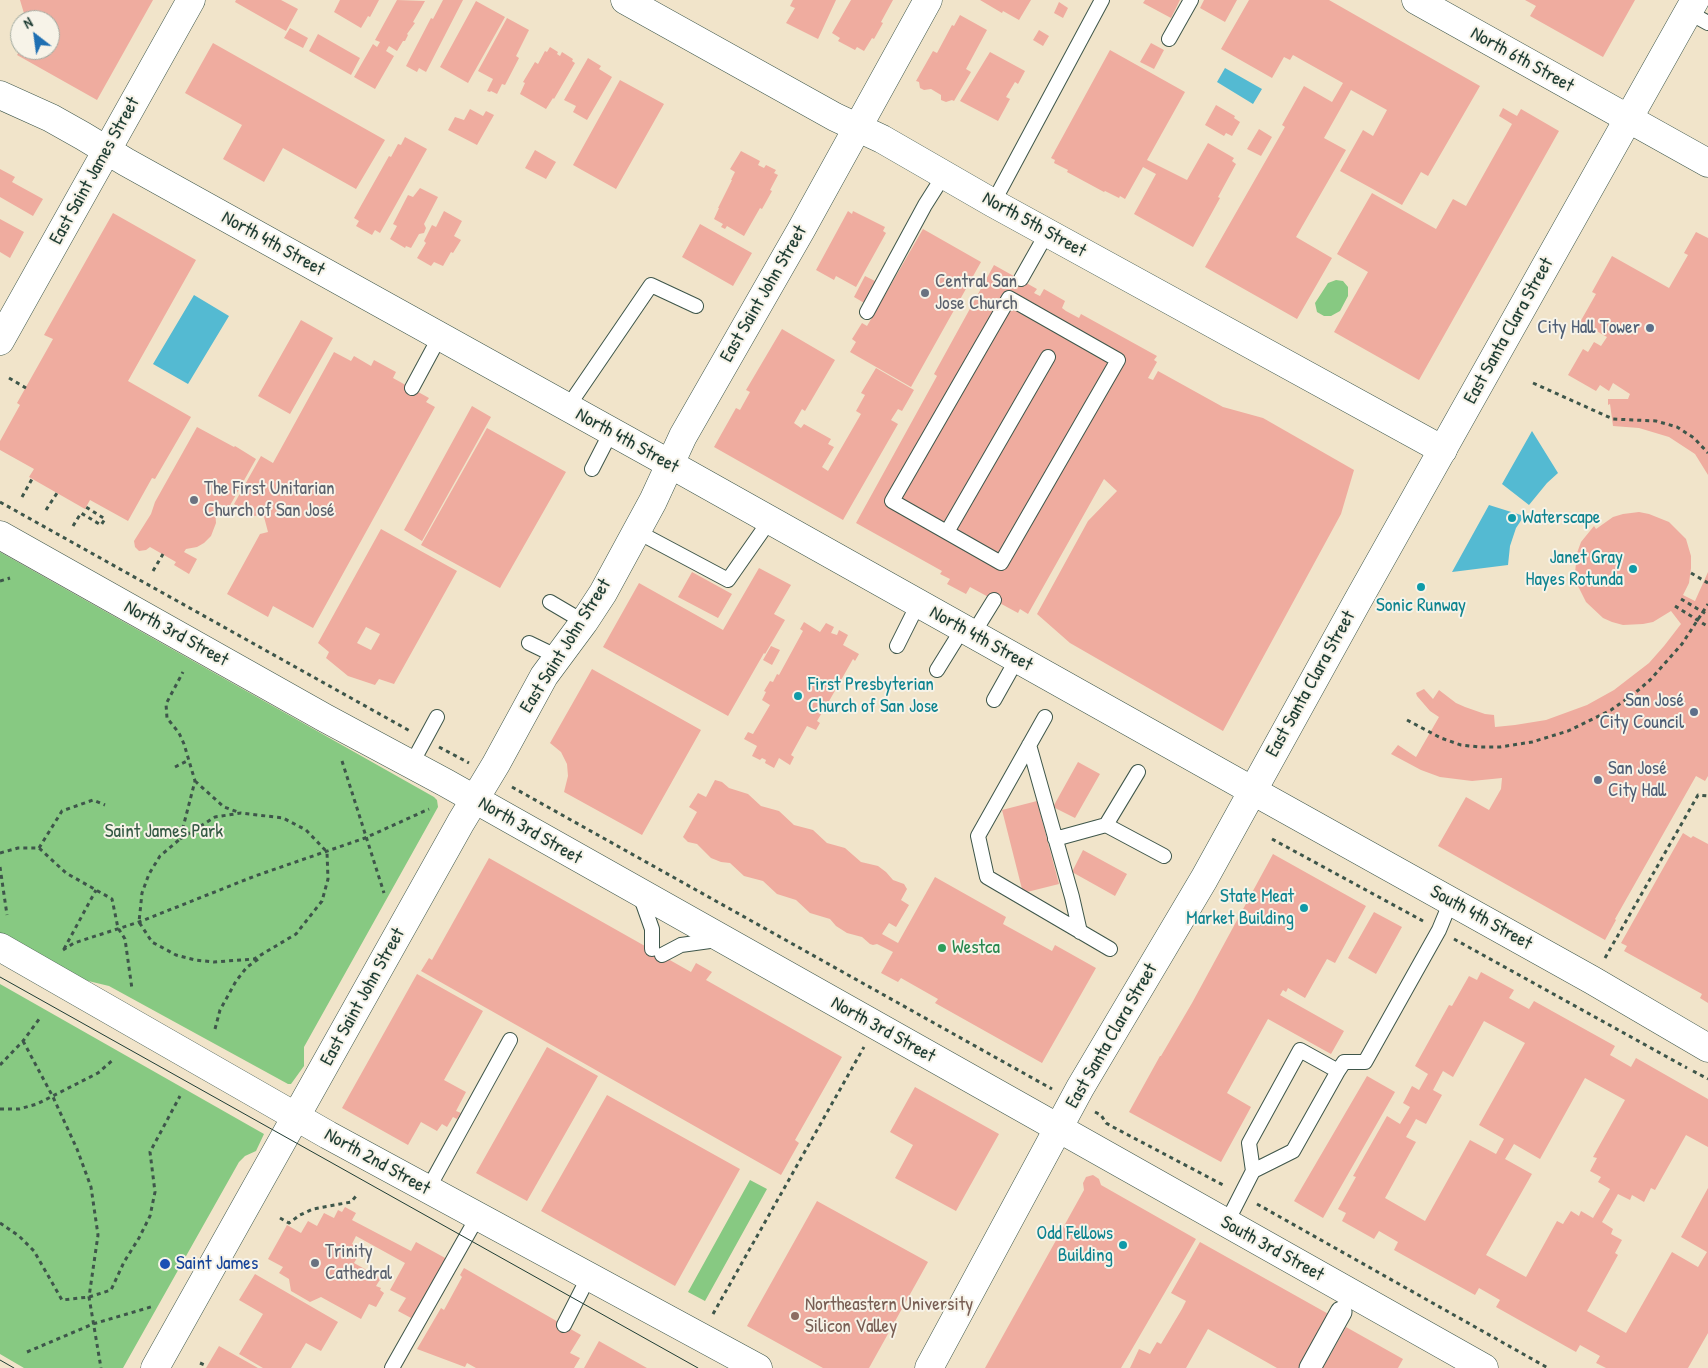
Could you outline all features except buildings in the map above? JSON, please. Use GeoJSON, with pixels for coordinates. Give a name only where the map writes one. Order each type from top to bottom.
{"type":"FeatureCollection","features":[{"type":"Feature","properties":{"kind":"street","name":"East Saint James Street"},"geometry":{"type":"LineString","coordinates":[[0,341],[191,0]]}},
{"type":"Feature","properties":{"kind":"street","name":"North 5th Street"},"geometry":{"type":"LineString","coordinates":[[625,0],[835,117],[882,139],[1047,233],[1443,450]]}},
{"type":"Feature","properties":{"kind":"street","name":"East Saint John Street"},"geometry":{"type":"LineString","coordinates":[[155,1368],[544,676],[584,622],[602,593],[653,501],[683,436],[801,230],[928,0]]}},
{"type":"Feature","properties":{"kind":"street","name":"North 6th Street"},"geometry":{"type":"LineString","coordinates":[[1416,0],[1628,120],[1707,160]]}},
{"type":"Feature","properties":{"kind":"street","name":"East Santa Clara Street"},"geometry":{"type":"LineString","coordinates":[[929,1368],[1060,1129],[1080,1088],[1204,879],[1628,120],[1697,12]]}},
{"type":"Feature","properties":{"kind":"street","name":"North 4th Street"},"geometry":{"type":"LineString","coordinates":[[0,94],[51,118],[1252,791]]}},
{"type":"Feature","properties":{"kind":"street","name":"North 3rd Street"},"geometry":{"type":"LineString","coordinates":[[0,536],[474,799],[1060,1129]]}},
{"type":"Feature","properties":{"kind":"street","name":"South 4th Street"},"geometry":{"type":"LineString","coordinates":[[1252,791],[1592,980],[1708,1048]]}},
{"type":"Feature","properties":{"kind":"street","name":"North 2nd Street"},"geometry":{"type":"LineString","coordinates":[[0,947],[428,1190],[758,1368]]}},
{"type":"Feature","properties":{"kind":"street","name":"South 3rd Street"},"geometry":{"type":"LineString","coordinates":[[1060,1129],[1484,1368]]}},
{"type":"Feature","properties":{"kind":"street"},"geometry":{"type":"LineString","coordinates":[[1310,1368],[1341,1312]]}},
{"type":"Feature","properties":{"kind":"lane"},"geometry":{"type":"LineString","coordinates":[[993,203],[1102,0]]}},
{"type":"Feature","properties":{"kind":"lane"},"geometry":{"type":"LineString","coordinates":[[1170,39],[1191,0]]}},
{"type":"Feature","properties":{"kind":"lane"},"geometry":{"type":"LineString","coordinates":[[867,312],[925,205],[944,175]]}},
{"type":"Feature","properties":{"kind":"lane"},"geometry":{"type":"LineString","coordinates":[[1021,280],[1047,233]]}},
{"type":"Feature","properties":{"kind":"lane"},"geometry":{"type":"LineString","coordinates":[[568,408],[651,285],[696,306]]}},
{"type":"Feature","properties":{"kind":"lane"},"geometry":{"type":"LineString","coordinates":[[1009,298],[1118,360],[1001,563],[947,532],[892,501],[1009,298]]}},
{"type":"Feature","properties":{"kind":"lane"},"geometry":{"type":"LineString","coordinates":[[412,388],[440,336]]}},
{"type":"Feature","properties":{"kind":"lane"},"geometry":{"type":"LineString","coordinates":[[947,532],[1048,357]]}},
{"type":"Feature","properties":{"kind":"lane"},"geometry":{"type":"LineString","coordinates":[[592,469],[611,432]]}},
{"type":"Feature","properties":{"kind":"lane"},"geometry":{"type":"LineString","coordinates":[[636,531],[728,580],[770,520]]}},
{"type":"Feature","properties":{"kind":"lane"},"geometry":{"type":"LineString","coordinates":[[937,670],[994,600]]}},
{"type":"Feature","properties":{"kind":"lane"},"geometry":{"type":"LineString","coordinates":[[550,602],[584,622]]}},
{"type":"Feature","properties":{"kind":"lane"},"geometry":{"type":"LineString","coordinates":[[896,646],[918,604]]}},
{"type":"Feature","properties":{"kind":"lane"},"geometry":{"type":"LineString","coordinates":[[529,643],[558,658]]}},
{"type":"Feature","properties":{"kind":"lane"},"geometry":{"type":"LineString","coordinates":[[994,700],[1017,659]]}},
{"type":"Feature","properties":{"kind":"lane"},"geometry":{"type":"LineString","coordinates":[[411,765],[437,717]]}},
{"type":"Feature","properties":{"kind":"lane"},"geometry":{"type":"LineString","coordinates":[[1045,717],[978,836],[987,876],[1110,949]]}},
{"type":"Feature","properties":{"kind":"lane"},"geometry":{"type":"LineString","coordinates":[[1029,746],[1072,896],[1080,932]]}},
{"type":"Feature","properties":{"kind":"lane"},"geometry":{"type":"LineString","coordinates":[[1106,825],[1138,772]]}},
{"type":"Feature","properties":{"kind":"lane"},"geometry":{"type":"LineString","coordinates":[[1055,839],[1106,825],[1164,856]]}},
{"type":"Feature","properties":{"kind":"lane"},"geometry":{"type":"LineString","coordinates":[[640,893],[652,929],[657,952],[681,945],[723,940]]}},
{"type":"Feature","properties":{"kind":"lane"},"geometry":{"type":"LineString","coordinates":[[1253,1171],[1293,1151],[1344,1062],[1365,1062],[1439,930],[1451,901]]}},
{"type":"Feature","properties":{"kind":"lane"},"geometry":{"type":"LineString","coordinates":[[428,1190],[510,1040]]}},
{"type":"Feature","properties":{"kind":"lane"},"geometry":{"type":"LineString","coordinates":[[1226,1224],[1253,1171],[1249,1143],[1300,1050],[1338,1071]]}},
{"type":"Feature","properties":{"kind":"lane"},"geometry":{"type":"LineString","coordinates":[[392,1368],[478,1216]]}},
{"type":"Feature","properties":{"kind":"lane"},"geometry":{"type":"LineString","coordinates":[[564,1325],[589,1276]]}},
{"type":"Feature","properties":{"kind":"path"},"geometry":{"type":"LineString","coordinates":[[9,378],[26,388]]}},
{"type":"Feature","properties":{"kind":"path"},"geometry":{"type":"LineString","coordinates":[[1533,383],[1613,419],[1656,421],[1677,428],[1694,438],[1708,453]]}},
{"type":"Feature","properties":{"kind":"path"},"geometry":{"type":"LineString","coordinates":[[22,497],[32,479]]}},
{"type":"Feature","properties":{"kind":"path"},"geometry":{"type":"LineString","coordinates":[[46,510],[57,493]]}},
{"type":"Feature","properties":{"kind":"path"},"geometry":{"type":"LineString","coordinates":[[0,502],[426,740],[467,761]]}},
{"type":"Feature","properties":{"kind":"path"},"geometry":{"type":"LineString","coordinates":[[73,526],[81,513],[101,525],[105,519],[86,507]]}},
{"type":"Feature","properties":{"kind":"path"},"geometry":{"type":"LineString","coordinates":[[153,571],[162,554]]}},
{"type":"Feature","properties":{"kind":"path"},"geometry":{"type":"LineString","coordinates":[[1691,573],[1708,583]]}},
{"type":"Feature","properties":{"kind":"path"},"geometry":{"type":"LineString","coordinates":[[0,581],[10,578]]}},
{"type":"Feature","properties":{"kind":"path"},"geometry":{"type":"LineString","coordinates":[[1681,599],[1708,615]]}},
{"type":"Feature","properties":{"kind":"path"},"geometry":{"type":"LineString","coordinates":[[1407,720],[1440,738],[1468,746],[1500,747],[1532,742],[1556,735],[1603,715],[1635,693],[1663,666],[1699,620],[1708,604]]}},
{"type":"Feature","properties":{"kind":"path"},"geometry":{"type":"LineString","coordinates":[[1675,606],[1707,626]]}},
{"type":"Feature","properties":{"kind":"path"},"geometry":{"type":"LineString","coordinates":[[180,839],[195,781],[184,744],[179,733],[167,718],[166,704],[183,672]]}},
{"type":"Feature","properties":{"kind":"path"},"geometry":{"type":"LineString","coordinates":[[175,767],[189,760]]}},
{"type":"Feature","properties":{"kind":"path"},"geometry":{"type":"LineString","coordinates":[[342,761],[384,893]]}},
{"type":"Feature","properties":{"kind":"path"},"geometry":{"type":"LineString","coordinates":[[195,781],[224,807],[241,813],[282,818],[306,830],[327,852],[328,879],[322,901],[296,934],[247,967],[236,981],[220,1010],[215,1028]]}},
{"type":"Feature","properties":{"kind":"path"},"geometry":{"type":"LineString","coordinates":[[509,786],[1035,1081]]}},
{"type":"Feature","properties":{"kind":"path"},"geometry":{"type":"LineString","coordinates":[[1592,980],[1698,795],[1708,796]]}},
{"type":"Feature","properties":{"kind":"path"},"geometry":{"type":"LineString","coordinates":[[39,848],[62,811],[93,800],[105,805]]}},
{"type":"Feature","properties":{"kind":"path"},"geometry":{"type":"LineString","coordinates":[[96,890],[63,950],[74,943],[138,922],[240,882],[365,838],[429,809]]}},
{"type":"Feature","properties":{"kind":"path"},"geometry":{"type":"LineString","coordinates":[[241,813],[216,817],[180,839],[160,856],[149,874],[142,893],[138,922],[152,942],[176,955],[195,960],[214,962],[254,959],[264,954]]}},
{"type":"Feature","properties":{"kind":"path"},"geometry":{"type":"LineString","coordinates":[[1272,839],[1708,1079]]}},
{"type":"Feature","properties":{"kind":"path"},"geometry":{"type":"LineString","coordinates":[[0,853],[18,848],[39,848],[66,873],[112,900],[118,928],[125,939],[132,989]]}},
{"type":"Feature","properties":{"kind":"path"},"geometry":{"type":"LineString","coordinates":[[0,867],[7,915]]}},
{"type":"Feature","properties":{"kind":"path"},"geometry":{"type":"LineString","coordinates":[[0,1065],[23,1041],[40,1018]]}},
{"type":"Feature","properties":{"kind":"path"},"geometry":{"type":"LineString","coordinates":[[23,1041],[77,1148],[90,1187],[98,1235],[89,1297],[101,1368]]}},
{"type":"Feature","properties":{"kind":"path"},"geometry":{"type":"LineString","coordinates":[[713,1314],[865,1046]]}},
{"type":"Feature","properties":{"kind":"path"},"geometry":{"type":"LineString","coordinates":[[0,1108],[19,1109],[37,1104],[98,1073],[114,1059]]}},
{"type":"Feature","properties":{"kind":"path"},"geometry":{"type":"LineString","coordinates":[[0,1223],[19,1236],[34,1251],[62,1300],[89,1297],[111,1290],[124,1262],[150,1216],[155,1192],[150,1152],[180,1096]]}},
{"type":"Feature","properties":{"kind":"path"},"geometry":{"type":"LineString","coordinates":[[1101,1115],[1106,1123],[1113,1127],[1241,1195],[1548,1368]]}},
{"type":"Feature","properties":{"kind":"path"},"geometry":{"type":"LineString","coordinates":[[280,1218],[289,1224],[300,1215],[313,1210],[351,1202],[357,1195]]}},
{"type":"Feature","properties":{"kind":"path"},"geometry":{"type":"LineString","coordinates":[[27,1352],[93,1324],[154,1306]]}},
{"type":"Feature","properties":{"kind":"path"},"geometry":{"type":"LineString","coordinates":[[200,1363],[207,1366]]}},
{"type":"Feature","properties":{"kind":"green space"},"geometry":{"type":"Polygon","coordinates":[[[1336,280],[1343,281],[1348,287],[1348,296],[1340,311],[1331,316],[1324,316],[1317,312],[1315,303],[1328,283],[1336,280]]]}},
{"type":"Feature","properties":{"kind":"green space","name":"Saint James Park"},"geometry":{"type":"Polygon","coordinates":[[[0,552],[437,800],[438,807],[304,1047],[304,1066],[291,1084],[109,986],[80,979],[0,933],[0,552]]]}},
{"type":"Feature","properties":{"kind":"green space"},"geometry":{"type":"Polygon","coordinates":[[[0,984],[264,1134],[256,1151],[245,1156],[239,1162],[123,1368],[24,1368],[0,1354],[0,984]]]}},
{"type":"Feature","properties":{"kind":"green space"},"geometry":{"type":"Polygon","coordinates":[[[750,1180],[767,1189],[705,1301],[688,1292],[750,1180]]]}},
{"type":"Feature","properties":{"kind":"water"},"geometry":{"type":"Polygon","coordinates":[[[1225,68],[1262,89],[1253,104],[1217,82],[1225,68]]]}},
{"type":"Feature","properties":{"kind":"water"},"geometry":{"type":"Polygon","coordinates":[[[194,295],[229,316],[188,384],[153,364],[194,295]]]}},
{"type":"Feature","properties":{"kind":"water"},"geometry":{"type":"Polygon","coordinates":[[[1532,431],[1558,473],[1529,505],[1502,484],[1532,431]]]}},
{"type":"Feature","properties":{"kind":"water"},"geometry":{"type":"Polygon","coordinates":[[[1489,505],[1524,516],[1516,528],[1510,546],[1508,565],[1452,572],[1489,505]]]}},
{"type":"Feature","properties":{"kind":"tram line"},"geometry":{"type":"LineString","coordinates":[[0,977],[698,1368]]}},
{"type":"Feature","properties":{"kind":"tram line"},"geometry":{"type":"LineString","coordinates":[[0,1360],[14,1368]]}},
{"type":"Feature","properties":{"kind":"place","name":"Central San Jose Church"},"geometry":{"type":"Point","coordinates":[925,293]}},
{"type":"Feature","properties":{"kind":"place","name":"City Hall Tower"},"geometry":{"type":"Point","coordinates":[1650,328]}},
{"type":"Feature","properties":{"kind":"place","name":"The First Unitarian Church of San José"},"geometry":{"type":"Point","coordinates":[194,500]}},
{"type":"Feature","properties":{"kind":"place","name":"Waterscape"},"geometry":{"type":"Point","coordinates":[1512,518]}},
{"type":"Feature","properties":{"kind":"place","name":"Janet Gray Hayes Rotunda"},"geometry":{"type":"Point","coordinates":[1633,569]}},
{"type":"Feature","properties":{"kind":"place","name":"Sonic Runway"},"geometry":{"type":"Point","coordinates":[1421,587]}},
{"type":"Feature","properties":{"kind":"place","name":"First Presbyterian Church of San Jose"},"geometry":{"type":"Point","coordinates":[798,696]}},
{"type":"Feature","properties":{"kind":"place","name":"San José City Council"},"geometry":{"type":"Point","coordinates":[1694,712]}},
{"type":"Feature","properties":{"kind":"place","name":"San José City Hall"},"geometry":{"type":"Point","coordinates":[1598,780]}},
{"type":"Feature","properties":{"kind":"place","name":"State Meat Market Building"},"geometry":{"type":"Point","coordinates":[1304,908]}},
{"type":"Feature","properties":{"kind":"place","name":"Westca"},"geometry":{"type":"Point","coordinates":[942,948]}},
{"type":"Feature","properties":{"kind":"place","name":"Odd Fellows Building"},"geometry":{"type":"Point","coordinates":[1123,1245]}},
{"type":"Feature","properties":{"kind":"place","name":"Trinity Cathedral"},"geometry":{"type":"Point","coordinates":[315,1263]}},
{"type":"Feature","properties":{"kind":"place","name":"Saint James"},"geometry":{"type":"Point","coordinates":[165,1264]}},
{"type":"Feature","properties":{"kind":"place","name":"Northeastern University Silicon Valley"},"geometry":{"type":"Point","coordinates":[795,1316]}}]}
